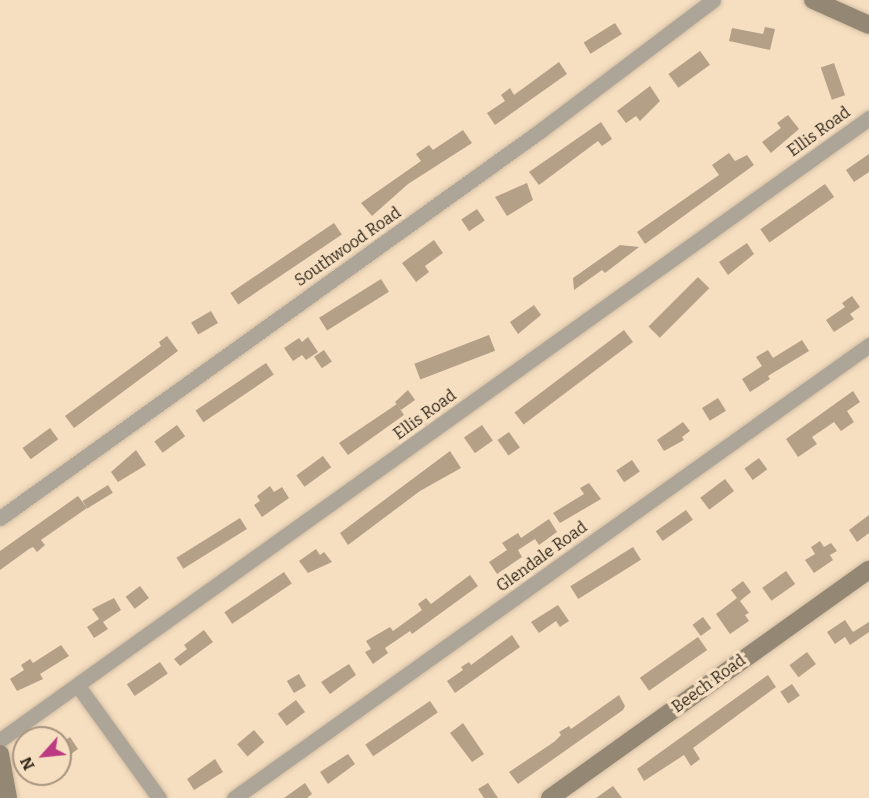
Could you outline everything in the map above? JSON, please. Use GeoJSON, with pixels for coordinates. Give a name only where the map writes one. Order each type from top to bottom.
{"type":"FeatureCollection","features":[{"type":"Feature","properties":{"kind":"street","name":"Southwood Road"},"geometry":{"type":"LineString","coordinates":[[0,518],[540,131],[713,0]]}},
{"type":"Feature","properties":{"kind":"street"},"geometry":{"type":"LineString","coordinates":[[813,0],[869,24]]}},
{"type":"Feature","properties":{"kind":"street","name":"Ellis Road"},"geometry":{"type":"LineString","coordinates":[[0,740],[869,118]]}},
{"type":"Feature","properties":{"kind":"street","name":"Glendale Road"},"geometry":{"type":"LineString","coordinates":[[234,798],[869,345]]}},
{"type":"Feature","properties":{"kind":"street","name":"Beech Road"},"geometry":{"type":"LineString","coordinates":[[549,798],[869,570]]}},
{"type":"Feature","properties":{"kind":"street"},"geometry":{"type":"LineString","coordinates":[[78,686],[159,798]]}},
{"type":"Feature","properties":{"kind":"street"},"geometry":{"type":"LineString","coordinates":[[0,754],[8,798]]}},
{"type":"Feature","properties":{"kind":"building"},"geometry":{"type":"Polygon","coordinates":[[[615,23],[622,34],[591,54],[584,43],[615,23]]]}},
{"type":"Feature","properties":{"kind":"building"},"geometry":{"type":"Polygon","coordinates":[[[765,27],[775,29],[770,50],[729,41],[732,28],[763,34],[765,27]]]}},
{"type":"Feature","properties":{"kind":"building"},"geometry":{"type":"Polygon","coordinates":[[[700,51],[710,65],[678,88],[668,74],[700,51]]]}},
{"type":"Feature","properties":{"kind":"building"},"geometry":{"type":"Polygon","coordinates":[[[559,62],[567,74],[495,125],[487,113],[505,101],[501,95],[510,88],[514,95],[559,62]]]}},
{"type":"Feature","properties":{"kind":"building"},"geometry":{"type":"Polygon","coordinates":[[[834,63],[845,95],[832,100],[821,68],[834,63]]]}},
{"type":"Feature","properties":{"kind":"building"},"geometry":{"type":"Polygon","coordinates":[[[650,86],[660,101],[640,121],[636,116],[626,123],[617,111],[650,86]]]}},
{"type":"Feature","properties":{"kind":"building"},"geometry":{"type":"Polygon","coordinates":[[[788,115],[799,129],[771,153],[762,142],[781,128],[777,123],[788,115]]]}},
{"type":"Feature","properties":{"kind":"building"},"geometry":{"type":"Polygon","coordinates":[[[601,122],[612,139],[602,146],[598,141],[539,185],[529,172],[601,122]]]}},
{"type":"Feature","properties":{"kind":"building"},"geometry":{"type":"Polygon","coordinates":[[[463,130],[472,143],[408,184],[372,216],[361,203],[421,161],[416,154],[429,145],[433,150],[463,130]]]}},
{"type":"Feature","properties":{"kind":"building"},"geometry":{"type":"Polygon","coordinates":[[[729,153],[735,161],[747,155],[754,165],[645,244],[637,232],[719,175],[712,165],[729,153]]]}},
{"type":"Feature","properties":{"kind":"building"},"geometry":{"type":"Polygon","coordinates":[[[869,154],[869,172],[854,182],[846,170],[869,154]]]}},
{"type":"Feature","properties":{"kind":"building"},"geometry":{"type":"Polygon","coordinates":[[[527,183],[533,200],[507,216],[495,197],[527,183]]]}},
{"type":"Feature","properties":{"kind":"building"},"geometry":{"type":"Polygon","coordinates":[[[825,184],[834,197],[769,242],[760,229],[825,184]]]}},
{"type":"Feature","properties":{"kind":"building"},"geometry":{"type":"Polygon","coordinates":[[[477,209],[485,221],[469,231],[461,220],[477,209]]]}},
{"type":"Feature","properties":{"kind":"building"},"geometry":{"type":"Polygon","coordinates":[[[334,223],[342,235],[238,305],[230,293],[334,223]]]}},
{"type":"Feature","properties":{"kind":"building"},"geometry":{"type":"Polygon","coordinates":[[[434,240],[443,253],[425,266],[429,272],[416,282],[402,263],[434,240]]]}},
{"type":"Feature","properties":{"kind":"building"},"geometry":{"type":"Polygon","coordinates":[[[747,243],[754,254],[728,275],[719,262],[747,243]]]}},
{"type":"Feature","properties":{"kind":"building"},"geometry":{"type":"Polygon","coordinates":[[[620,245],[639,247],[605,273],[602,270],[574,290],[573,278],[620,245]]]}},
{"type":"Feature","properties":{"kind":"building"},"geometry":{"type":"Polygon","coordinates":[[[698,277],[709,288],[660,338],[649,326],[698,277]]]}},
{"type":"Feature","properties":{"kind":"building"},"geometry":{"type":"Polygon","coordinates":[[[381,279],[389,292],[327,330],[319,318],[381,279]]]}},
{"type":"Feature","properties":{"kind":"building"},"geometry":{"type":"Polygon","coordinates":[[[852,296],[860,307],[850,314],[854,319],[834,332],[826,320],[845,307],[842,303],[852,296]]]}},
{"type":"Feature","properties":{"kind":"building"},"geometry":{"type":"Polygon","coordinates":[[[534,305],[541,315],[518,334],[510,322],[534,305]]]}},
{"type":"Feature","properties":{"kind":"building"},"geometry":{"type":"Polygon","coordinates":[[[211,311],[218,323],[198,335],[191,322],[211,311]]]}},
{"type":"Feature","properties":{"kind":"building"},"geometry":{"type":"Polygon","coordinates":[[[624,330],[633,342],[524,424],[515,412],[624,330]]]}},
{"type":"Feature","properties":{"kind":"building"},"geometry":{"type":"Polygon","coordinates":[[[489,335],[495,351],[420,380],[414,364],[489,335]]]}},
{"type":"Feature","properties":{"kind":"building"},"geometry":{"type":"Polygon","coordinates":[[[167,336],[178,351],[74,428],[65,416],[161,346],[159,342],[167,336]]]}},
{"type":"Feature","properties":{"kind":"building"},"geometry":{"type":"Polygon","coordinates":[[[308,337],[318,352],[306,360],[302,355],[293,361],[284,348],[299,338],[302,342],[308,337]]]}},
{"type":"Feature","properties":{"kind":"building"},"geometry":{"type":"Polygon","coordinates":[[[802,340],[809,351],[768,376],[770,379],[750,392],[742,379],[762,366],[756,357],[768,350],[773,358],[802,340]]]}},
{"type":"Feature","properties":{"kind":"building"},"geometry":{"type":"Polygon","coordinates":[[[324,350],[332,362],[322,368],[314,357],[324,350]]]}},
{"type":"Feature","properties":{"kind":"building"},"geometry":{"type":"Polygon","coordinates":[[[266,363],[274,375],[203,422],[196,411],[266,363]]]}},
{"type":"Feature","properties":{"kind":"building"},"geometry":{"type":"Polygon","coordinates":[[[408,390],[415,400],[401,410],[395,402],[408,390]]]}},
{"type":"Feature","properties":{"kind":"building"},"geometry":{"type":"Polygon","coordinates":[[[853,391],[860,402],[847,411],[854,422],[841,431],[834,422],[812,437],[817,444],[798,457],[786,439],[853,391]]]}},
{"type":"Feature","properties":{"kind":"building"},"geometry":{"type":"Polygon","coordinates":[[[718,398],[726,411],[710,421],[702,408],[718,398]]]}},
{"type":"Feature","properties":{"kind":"building"},"geometry":{"type":"Polygon","coordinates":[[[397,404],[404,415],[348,455],[339,443],[397,404]]]}},
{"type":"Feature","properties":{"kind":"building"},"geometry":{"type":"Polygon","coordinates":[[[683,422],[690,431],[682,437],[684,440],[664,451],[657,440],[683,422]]]}},
{"type":"Feature","properties":{"kind":"building"},"geometry":{"type":"Polygon","coordinates":[[[177,425],[185,436],[163,453],[154,441],[177,425]]]}},
{"type":"Feature","properties":{"kind":"building"},"geometry":{"type":"Polygon","coordinates":[[[482,425],[493,441],[475,453],[464,438],[482,425]]]}},
{"type":"Feature","properties":{"kind":"building"},"geometry":{"type":"Polygon","coordinates":[[[50,428],[58,439],[31,459],[22,448],[50,428]]]}},
{"type":"Feature","properties":{"kind":"building"},"geometry":{"type":"Polygon","coordinates":[[[509,432],[520,448],[508,456],[498,440],[509,432]]]}},
{"type":"Feature","properties":{"kind":"building"},"geometry":{"type":"Polygon","coordinates":[[[136,450],[146,465],[118,482],[111,472],[136,450]]]}},
{"type":"Feature","properties":{"kind":"building"},"geometry":{"type":"Polygon","coordinates":[[[450,451],[461,468],[420,491],[348,545],[340,533],[450,451]]]}},
{"type":"Feature","properties":{"kind":"building"},"geometry":{"type":"Polygon","coordinates":[[[323,456],[331,467],[305,487],[296,475],[323,456]]]}},
{"type":"Feature","properties":{"kind":"building"},"geometry":{"type":"Polygon","coordinates":[[[759,458],[767,469],[753,480],[744,469],[759,458]]]}},
{"type":"Feature","properties":{"kind":"building"},"geometry":{"type":"Polygon","coordinates":[[[632,460],[640,472],[624,482],[616,471],[632,460]]]}},
{"type":"Feature","properties":{"kind":"building"},"geometry":{"type":"Polygon","coordinates":[[[725,479],[734,491],[709,510],[700,498],[725,479]]]}},
{"type":"Feature","properties":{"kind":"building"},"geometry":{"type":"Polygon","coordinates":[[[589,483],[601,499],[560,523],[553,513],[584,494],[580,488],[589,483]]]}},
{"type":"Feature","properties":{"kind":"building"},"geometry":{"type":"Polygon","coordinates":[[[108,485],[113,493],[87,509],[83,501],[108,485]]]}},
{"type":"Feature","properties":{"kind":"building"},"geometry":{"type":"Polygon","coordinates":[[[270,486],[274,492],[282,487],[289,498],[262,517],[254,505],[260,501],[257,496],[270,486]]]}},
{"type":"Feature","properties":{"kind":"building"},"geometry":{"type":"Polygon","coordinates":[[[78,496],[87,508],[41,540],[45,545],[37,552],[33,547],[0,570],[0,551],[78,496]]]}},
{"type":"Feature","properties":{"kind":"building"},"geometry":{"type":"Polygon","coordinates":[[[686,510],[693,520],[663,541],[656,531],[686,510]]]}},
{"type":"Feature","properties":{"kind":"building"},"geometry":{"type":"Polygon","coordinates":[[[869,515],[869,533],[857,542],[849,530],[869,515]]]}},
{"type":"Feature","properties":{"kind":"building"},"geometry":{"type":"Polygon","coordinates":[[[240,518],[247,529],[183,569],[176,558],[240,518]]]}},
{"type":"Feature","properties":{"kind":"building"},"geometry":{"type":"Polygon","coordinates":[[[549,519],[557,532],[539,545],[535,539],[518,550],[522,557],[497,574],[489,562],[507,550],[502,543],[518,533],[521,538],[549,519]]]}},
{"type":"Feature","properties":{"kind":"building"},"geometry":{"type":"Polygon","coordinates":[[[820,541],[824,547],[831,543],[837,551],[830,555],[833,560],[814,573],[805,560],[815,554],[811,547],[820,541]]]}},
{"type":"Feature","properties":{"kind":"building"},"geometry":{"type":"Polygon","coordinates":[[[633,547],[641,560],[578,599],[570,586],[633,547]]]}},
{"type":"Feature","properties":{"kind":"building"},"geometry":{"type":"Polygon","coordinates":[[[316,549],[320,555],[324,552],[332,562],[308,573],[299,561],[316,549]]]}},
{"type":"Feature","properties":{"kind":"building"},"geometry":{"type":"Polygon","coordinates":[[[786,571],[795,584],[771,601],[762,588],[786,571]]]}},
{"type":"Feature","properties":{"kind":"building"},"geometry":{"type":"Polygon","coordinates":[[[284,572],[292,584],[232,624],[224,612],[284,572]]]}},
{"type":"Feature","properties":{"kind":"building"},"geometry":{"type":"Polygon","coordinates":[[[470,575],[478,586],[412,634],[410,631],[385,648],[388,653],[373,664],[365,652],[371,649],[366,641],[390,627],[393,631],[422,610],[418,604],[426,598],[431,604],[470,575]]]}},
{"type":"Feature","properties":{"kind":"building"},"geometry":{"type":"Polygon","coordinates":[[[743,581],[751,592],[740,601],[749,613],[745,615],[749,621],[730,634],[716,614],[737,598],[731,590],[743,581]]]}},
{"type":"Feature","properties":{"kind":"building"},"geometry":{"type":"Polygon","coordinates":[[[140,586],[149,598],[135,609],[126,597],[140,586]]]}},
{"type":"Feature","properties":{"kind":"building"},"geometry":{"type":"Polygon","coordinates":[[[114,598],[121,610],[103,622],[108,629],[94,638],[87,627],[99,619],[92,609],[114,598]]]}},
{"type":"Feature","properties":{"kind":"building"},"geometry":{"type":"Polygon","coordinates":[[[558,605],[569,621],[560,627],[556,621],[539,633],[531,622],[558,605]]]}},
{"type":"Feature","properties":{"kind":"building"},"geometry":{"type":"Polygon","coordinates":[[[703,617],[711,628],[701,636],[692,625],[703,617]]]}},
{"type":"Feature","properties":{"kind":"building"},"geometry":{"type":"Polygon","coordinates":[[[845,620],[853,632],[869,622],[869,632],[850,645],[845,637],[835,644],[827,632],[845,620]]]}},
{"type":"Feature","properties":{"kind":"building"},"geometry":{"type":"Polygon","coordinates":[[[204,630],[213,642],[180,666],[174,659],[187,649],[184,645],[204,630]]]}},
{"type":"Feature","properties":{"kind":"building"},"geometry":{"type":"Polygon","coordinates":[[[512,635],[520,647],[455,693],[447,681],[463,670],[461,667],[469,662],[471,665],[512,635]]]}},
{"type":"Feature","properties":{"kind":"building"},"geometry":{"type":"Polygon","coordinates":[[[698,637],[707,650],[649,691],[640,678],[698,637]]]}},
{"type":"Feature","properties":{"kind":"building"},"geometry":{"type":"Polygon","coordinates":[[[61,645],[69,656],[40,674],[43,679],[17,691],[10,679],[24,670],[21,665],[30,659],[33,663],[61,645]]]}},
{"type":"Feature","properties":{"kind":"building"},"geometry":{"type":"Polygon","coordinates":[[[807,652],[816,664],[798,677],[789,665],[807,652]]]}},
{"type":"Feature","properties":{"kind":"building"},"geometry":{"type":"Polygon","coordinates":[[[160,662],[168,674],[135,696],[127,684],[160,662]]]}},
{"type":"Feature","properties":{"kind":"building"},"geometry":{"type":"Polygon","coordinates":[[[349,664],[356,675],[330,694],[321,682],[349,664]]]}},
{"type":"Feature","properties":{"kind":"building"},"geometry":{"type":"Polygon","coordinates":[[[299,674],[306,686],[294,693],[287,681],[299,674]]]}},
{"type":"Feature","properties":{"kind":"building"},"geometry":{"type":"Polygon","coordinates":[[[768,675],[776,687],[693,748],[700,759],[691,766],[684,755],[644,781],[637,769],[768,675]]]}},
{"type":"Feature","properties":{"kind":"building"},"geometry":{"type":"Polygon","coordinates":[[[792,684],[800,696],[788,703],[780,692],[792,684]]]}},
{"type":"Feature","properties":{"kind":"building"},"geometry":{"type":"Polygon","coordinates":[[[619,695],[625,706],[623,710],[518,784],[509,772],[554,742],[561,735],[559,732],[569,726],[571,729],[619,695]]]}},
{"type":"Feature","properties":{"kind":"building"},"geometry":{"type":"Polygon","coordinates":[[[296,700],[305,712],[287,726],[278,714],[296,700]]]}},
{"type":"Feature","properties":{"kind":"building"},"geometry":{"type":"Polygon","coordinates":[[[430,701],[438,713],[373,756],[365,745],[430,701]]]}},
{"type":"Feature","properties":{"kind":"building"},"geometry":{"type":"Polygon","coordinates":[[[463,723],[484,754],[472,762],[450,733],[463,723]]]}},
{"type":"Feature","properties":{"kind":"building"},"geometry":{"type":"Polygon","coordinates":[[[254,730],[264,742],[247,756],[237,744],[254,730]]]}},
{"type":"Feature","properties":{"kind":"building"},"geometry":{"type":"Polygon","coordinates":[[[72,740],[78,749],[72,753],[72,740]]]}},
{"type":"Feature","properties":{"kind":"building"},"geometry":{"type":"Polygon","coordinates":[[[348,754],[355,764],[328,784],[320,772],[348,754]]]}},
{"type":"Feature","properties":{"kind":"building"},"geometry":{"type":"Polygon","coordinates":[[[215,759],[223,772],[194,790],[187,779],[215,759]]]}},
{"type":"Feature","properties":{"kind":"building"},"geometry":{"type":"Polygon","coordinates":[[[305,783],[312,794],[307,798],[284,798],[305,783]]]}},
{"type":"Feature","properties":{"kind":"building"},"geometry":{"type":"Polygon","coordinates":[[[488,783],[498,798],[484,798],[478,789],[488,783]]]}},
{"type":"Feature","properties":{"kind":"building"},"geometry":{"type":"Polygon","coordinates":[[[613,786],[622,798],[596,798],[613,786]]]}}]}
